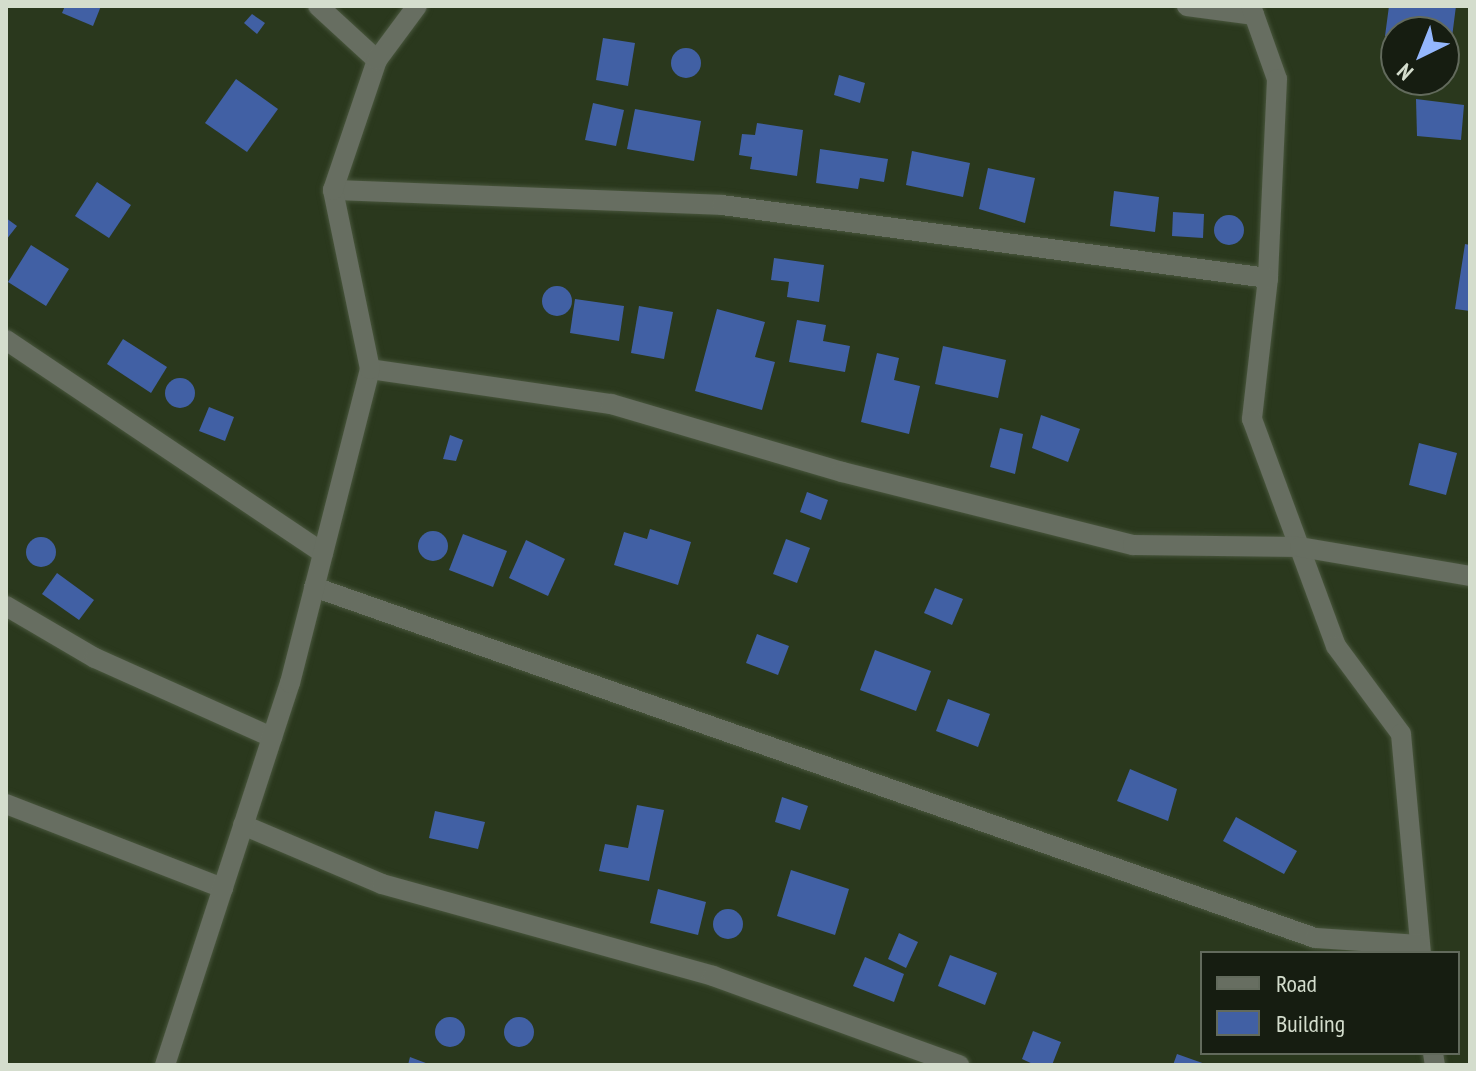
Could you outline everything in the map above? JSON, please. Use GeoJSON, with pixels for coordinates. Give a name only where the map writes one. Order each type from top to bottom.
{"type":"FeatureCollection","features":[{"type":"Feature","properties":{"kind":"street"},"geometry":{"type":"LineString","coordinates":[[318,6],[377,60]]}},
{"type":"Feature","properties":{"kind":"street"},"geometry":{"type":"LineString","coordinates":[[165,1065],[272,737],[370,369],[333,190],[377,60],[417,6]]}},
{"type":"Feature","properties":{"kind":"street"},"geometry":{"type":"LineString","coordinates":[[314,587],[1315,938],[1420,949],[1401,734],[1336,646],[1252,419],[1268,278],[1277,79],[1253,10],[1187,6]]}},
{"type":"Feature","properties":{"kind":"street"},"geometry":{"type":"LineString","coordinates":[[333,190],[722,205],[1268,278]]}},
{"type":"Feature","properties":{"kind":"street"},"geometry":{"type":"LineString","coordinates":[[6,340],[323,553]]}},
{"type":"Feature","properties":{"kind":"street"},"geometry":{"type":"LineString","coordinates":[[370,369],[611,404],[842,472],[1133,545],[1300,547],[1470,576]]}},
{"type":"Feature","properties":{"kind":"street"},"geometry":{"type":"LineString","coordinates":[[6,606],[95,658],[272,737]]}},
{"type":"Feature","properties":{"kind":"street"},"geometry":{"type":"LineString","coordinates":[[6,804],[223,888]]}},
{"type":"Feature","properties":{"kind":"street"},"geometry":{"type":"LineString","coordinates":[[243,825],[382,884],[713,976],[959,1065]]}},
{"type":"Feature","properties":{"kind":"building"},"geometry":{"type":"Polygon","coordinates":[[[65,6],[101,6],[93,26],[62,13],[65,6]]]}},
{"type":"Feature","properties":{"kind":"building"},"geometry":{"type":"Polygon","coordinates":[[[1389,6],[1456,6],[1455,16],[1388,16],[1389,6]]]}},
{"type":"Feature","properties":{"kind":"building"},"geometry":{"type":"Polygon","coordinates":[[[252,14],[265,23],[257,34],[244,23],[252,14]]]}},
{"type":"Feature","properties":{"kind":"building"},"geometry":{"type":"Polygon","coordinates":[[[603,38],[635,43],[628,86],[596,80],[603,38]]]}},
{"type":"Feature","properties":{"kind":"building"},"geometry":{"type":"Polygon","coordinates":[[[686,48],[697,52],[701,63],[697,74],[686,78],[675,74],[671,63],[675,52],[686,48]]]}},
{"type":"Feature","properties":{"kind":"building"},"geometry":{"type":"Polygon","coordinates":[[[839,75],[865,83],[860,103],[834,95],[839,75]]]}},
{"type":"Feature","properties":{"kind":"building"},"geometry":{"type":"Polygon","coordinates":[[[236,79],[278,109],[247,152],[205,123],[236,79]]]}},
{"type":"Feature","properties":{"kind":"building"},"geometry":{"type":"Polygon","coordinates":[[[1416,99],[1464,105],[1461,140],[1417,136],[1416,99]]]}},
{"type":"Feature","properties":{"kind":"building"},"geometry":{"type":"Polygon","coordinates":[[[593,103],[624,110],[616,146],[585,140],[593,103]]]}},
{"type":"Feature","properties":{"kind":"building"},"geometry":{"type":"Polygon","coordinates":[[[635,109],[701,121],[694,161],[627,149],[635,109]]]}},
{"type":"Feature","properties":{"kind":"building"},"geometry":{"type":"Polygon","coordinates":[[[757,123],[803,130],[797,176],[750,169],[752,157],[739,155],[742,134],[755,135],[757,123]]]}},
{"type":"Feature","properties":{"kind":"building"},"geometry":{"type":"Polygon","coordinates":[[[820,149],[888,159],[884,182],[860,178],[858,189],[816,183],[820,149]]]}},
{"type":"Feature","properties":{"kind":"building"},"geometry":{"type":"Polygon","coordinates":[[[912,151],[970,163],[963,197],[906,185],[912,151]]]}},
{"type":"Feature","properties":{"kind":"building"},"geometry":{"type":"Polygon","coordinates":[[[988,168],[1035,178],[1025,223],[979,209],[988,168]]]}},
{"type":"Feature","properties":{"kind":"building"},"geometry":{"type":"Polygon","coordinates":[[[97,182],[131,205],[109,238],[75,216],[97,182]]]}},
{"type":"Feature","properties":{"kind":"building"},"geometry":{"type":"Polygon","coordinates":[[[1114,191],[1159,197],[1155,232],[1110,226],[1114,191]]]}},
{"type":"Feature","properties":{"kind":"building"},"geometry":{"type":"Polygon","coordinates":[[[1173,212],[1204,214],[1203,238],[1172,236],[1173,212]]]}},
{"type":"Feature","properties":{"kind":"building"},"geometry":{"type":"Polygon","coordinates":[[[1229,215],[1235,216],[1243,224],[1243,236],[1235,244],[1229,245],[1223,244],[1215,236],[1214,230],[1215,224],[1223,216],[1229,215]]]}},
{"type":"Feature","properties":{"kind":"building"},"geometry":{"type":"Polygon","coordinates":[[[6,218],[17,226],[6,240],[6,218]]]}},
{"type":"Feature","properties":{"kind":"building"},"geometry":{"type":"Polygon","coordinates":[[[1465,244],[1470,245],[1470,311],[1455,309],[1465,244]]]}},
{"type":"Feature","properties":{"kind":"building"},"geometry":{"type":"Polygon","coordinates":[[[31,245],[69,269],[46,306],[8,282],[31,245]]]}},
{"type":"Feature","properties":{"kind":"building"},"geometry":{"type":"Polygon","coordinates":[[[774,258],[824,265],[819,302],[787,297],[789,282],[771,280],[774,258]]]}},
{"type":"Feature","properties":{"kind":"building"},"geometry":{"type":"Polygon","coordinates":[[[557,286],[568,290],[572,301],[568,312],[557,316],[546,312],[542,301],[546,290],[557,286]]]}},
{"type":"Feature","properties":{"kind":"building"},"geometry":{"type":"Polygon","coordinates":[[[575,299],[624,306],[619,341],[570,333],[575,299]]]}},
{"type":"Feature","properties":{"kind":"building"},"geometry":{"type":"Polygon","coordinates":[[[639,306],[673,312],[664,359],[631,353],[639,306]]]}},
{"type":"Feature","properties":{"kind":"building"},"geometry":{"type":"Polygon","coordinates":[[[717,309],[765,322],[755,357],[775,362],[762,410],[695,391],[717,309]]]}},
{"type":"Feature","properties":{"kind":"building"},"geometry":{"type":"Polygon","coordinates":[[[797,320],[826,325],[823,341],[850,346],[845,372],[789,362],[797,320]]]}},
{"type":"Feature","properties":{"kind":"building"},"geometry":{"type":"Polygon","coordinates":[[[123,339],[167,367],[151,393],[107,364],[123,339]]]}},
{"type":"Feature","properties":{"kind":"building"},"geometry":{"type":"Polygon","coordinates":[[[943,346],[1006,360],[998,398],[935,384],[943,346]]]}},
{"type":"Feature","properties":{"kind":"building"},"geometry":{"type":"Polygon","coordinates":[[[877,353],[899,358],[894,380],[920,386],[909,434],[861,422],[877,353]]]}},
{"type":"Feature","properties":{"kind":"building"},"geometry":{"type":"Polygon","coordinates":[[[180,378],[191,382],[195,393],[191,404],[180,408],[169,404],[165,393],[169,382],[180,378]]]}},
{"type":"Feature","properties":{"kind":"building"},"geometry":{"type":"Polygon","coordinates":[[[209,407],[234,417],[225,441],[199,431],[209,407]]]}},
{"type":"Feature","properties":{"kind":"building"},"geometry":{"type":"Polygon","coordinates":[[[1041,415],[1080,429],[1068,462],[1032,448],[1041,415]]]}},
{"type":"Feature","properties":{"kind":"building"},"geometry":{"type":"Polygon","coordinates":[[[1000,428],[1023,434],[1015,474],[990,467],[1000,428]]]}},
{"type":"Feature","properties":{"kind":"building"},"geometry":{"type":"Polygon","coordinates":[[[450,435],[463,440],[456,461],[443,459],[450,435]]]}},
{"type":"Feature","properties":{"kind":"building"},"geometry":{"type":"Polygon","coordinates":[[[1419,443],[1457,453],[1446,495],[1409,485],[1419,443]]]}},
{"type":"Feature","properties":{"kind":"building"},"geometry":{"type":"Polygon","coordinates":[[[807,492],[828,500],[821,520],[800,512],[807,492]]]}},
{"type":"Feature","properties":{"kind":"building"},"geometry":{"type":"Polygon","coordinates":[[[650,529],[691,542],[678,585],[614,565],[624,532],[647,539],[650,529]]]}},
{"type":"Feature","properties":{"kind":"building"},"geometry":{"type":"Polygon","coordinates":[[[433,531],[444,535],[448,546],[444,557],[433,561],[422,557],[418,546],[422,535],[433,531]]]}},
{"type":"Feature","properties":{"kind":"building"},"geometry":{"type":"Polygon","coordinates":[[[463,534],[507,551],[493,587],[449,570],[463,534]]]}},
{"type":"Feature","properties":{"kind":"building"},"geometry":{"type":"Polygon","coordinates":[[[41,537],[52,541],[56,552],[52,563],[41,567],[30,563],[26,552],[30,541],[41,537]]]}},
{"type":"Feature","properties":{"kind":"building"},"geometry":{"type":"Polygon","coordinates":[[[786,539],[810,548],[797,583],[773,574],[786,539]]]}},
{"type":"Feature","properties":{"kind":"building"},"geometry":{"type":"Polygon","coordinates":[[[526,540],[565,559],[548,596],[509,578],[526,540]]]}},
{"type":"Feature","properties":{"kind":"building"},"geometry":{"type":"Polygon","coordinates":[[[57,573],[94,600],[79,620],[42,594],[57,573]]]}},
{"type":"Feature","properties":{"kind":"building"},"geometry":{"type":"Polygon","coordinates":[[[935,588],[963,599],[952,625],[924,613],[935,588]]]}},
{"type":"Feature","properties":{"kind":"building"},"geometry":{"type":"Polygon","coordinates":[[[757,634],[789,646],[778,675],[746,663],[757,634]]]}},
{"type":"Feature","properties":{"kind":"building"},"geometry":{"type":"Polygon","coordinates":[[[875,650],[931,671],[916,711],[860,690],[875,650]]]}},
{"type":"Feature","properties":{"kind":"building"},"geometry":{"type":"Polygon","coordinates":[[[948,699],[990,714],[978,747],[936,731],[948,699]]]}},
{"type":"Feature","properties":{"kind":"building"},"geometry":{"type":"Polygon","coordinates":[[[1130,769],[1177,789],[1168,821],[1117,801],[1130,769]]]}},
{"type":"Feature","properties":{"kind":"building"},"geometry":{"type":"Polygon","coordinates":[[[782,797],[808,806],[800,830],[775,822],[782,797]]]}},
{"type":"Feature","properties":{"kind":"building"},"geometry":{"type":"Polygon","coordinates":[[[637,805],[664,810],[649,881],[599,871],[605,844],[628,848],[637,805]]]}},
{"type":"Feature","properties":{"kind":"building"},"geometry":{"type":"Polygon","coordinates":[[[435,811],[485,822],[478,849],[429,838],[435,811]]]}},
{"type":"Feature","properties":{"kind":"building"},"geometry":{"type":"Polygon","coordinates":[[[1236,817],[1297,851],[1284,874],[1223,841],[1236,817]]]}},
{"type":"Feature","properties":{"kind":"building"},"geometry":{"type":"Polygon","coordinates":[[[791,870],[849,889],[835,935],[777,916],[791,870]]]}},
{"type":"Feature","properties":{"kind":"building"},"geometry":{"type":"Polygon","coordinates":[[[658,889],[706,902],[698,935],[650,923],[658,889]]]}},
{"type":"Feature","properties":{"kind":"building"},"geometry":{"type":"Polygon","coordinates":[[[728,909],[739,913],[743,924],[739,935],[728,939],[717,935],[713,924],[717,913],[728,909]]]}},
{"type":"Feature","properties":{"kind":"building"},"geometry":{"type":"Polygon","coordinates":[[[899,933],[918,942],[906,968],[888,959],[899,933]]]}},
{"type":"Feature","properties":{"kind":"building"},"geometry":{"type":"Polygon","coordinates":[[[950,955],[997,973],[985,1005],[938,986],[950,955]]]}},
{"type":"Feature","properties":{"kind":"building"},"geometry":{"type":"Polygon","coordinates":[[[865,957],[904,974],[894,1002],[853,986],[865,957]]]}},
{"type":"Feature","properties":{"kind":"building"},"geometry":{"type":"Polygon","coordinates":[[[450,1017],[461,1021],[465,1032],[461,1043],[450,1047],[439,1043],[435,1032],[439,1021],[450,1017]]]}},
{"type":"Feature","properties":{"kind":"building"},"geometry":{"type":"Polygon","coordinates":[[[519,1017],[530,1021],[534,1032],[530,1043],[519,1047],[508,1043],[504,1032],[508,1021],[519,1017]]]}},
{"type":"Feature","properties":{"kind":"building"},"geometry":{"type":"Polygon","coordinates":[[[1033,1031],[1061,1042],[1052,1065],[1035,1065],[1022,1059],[1033,1031]]]}},
{"type":"Feature","properties":{"kind":"building"},"geometry":{"type":"Polygon","coordinates":[[[1177,1054],[1208,1065],[1173,1065],[1177,1054]]]}},
{"type":"Feature","properties":{"kind":"building"},"geometry":{"type":"Polygon","coordinates":[[[410,1057],[431,1065],[408,1065],[410,1057]]]}}]}
